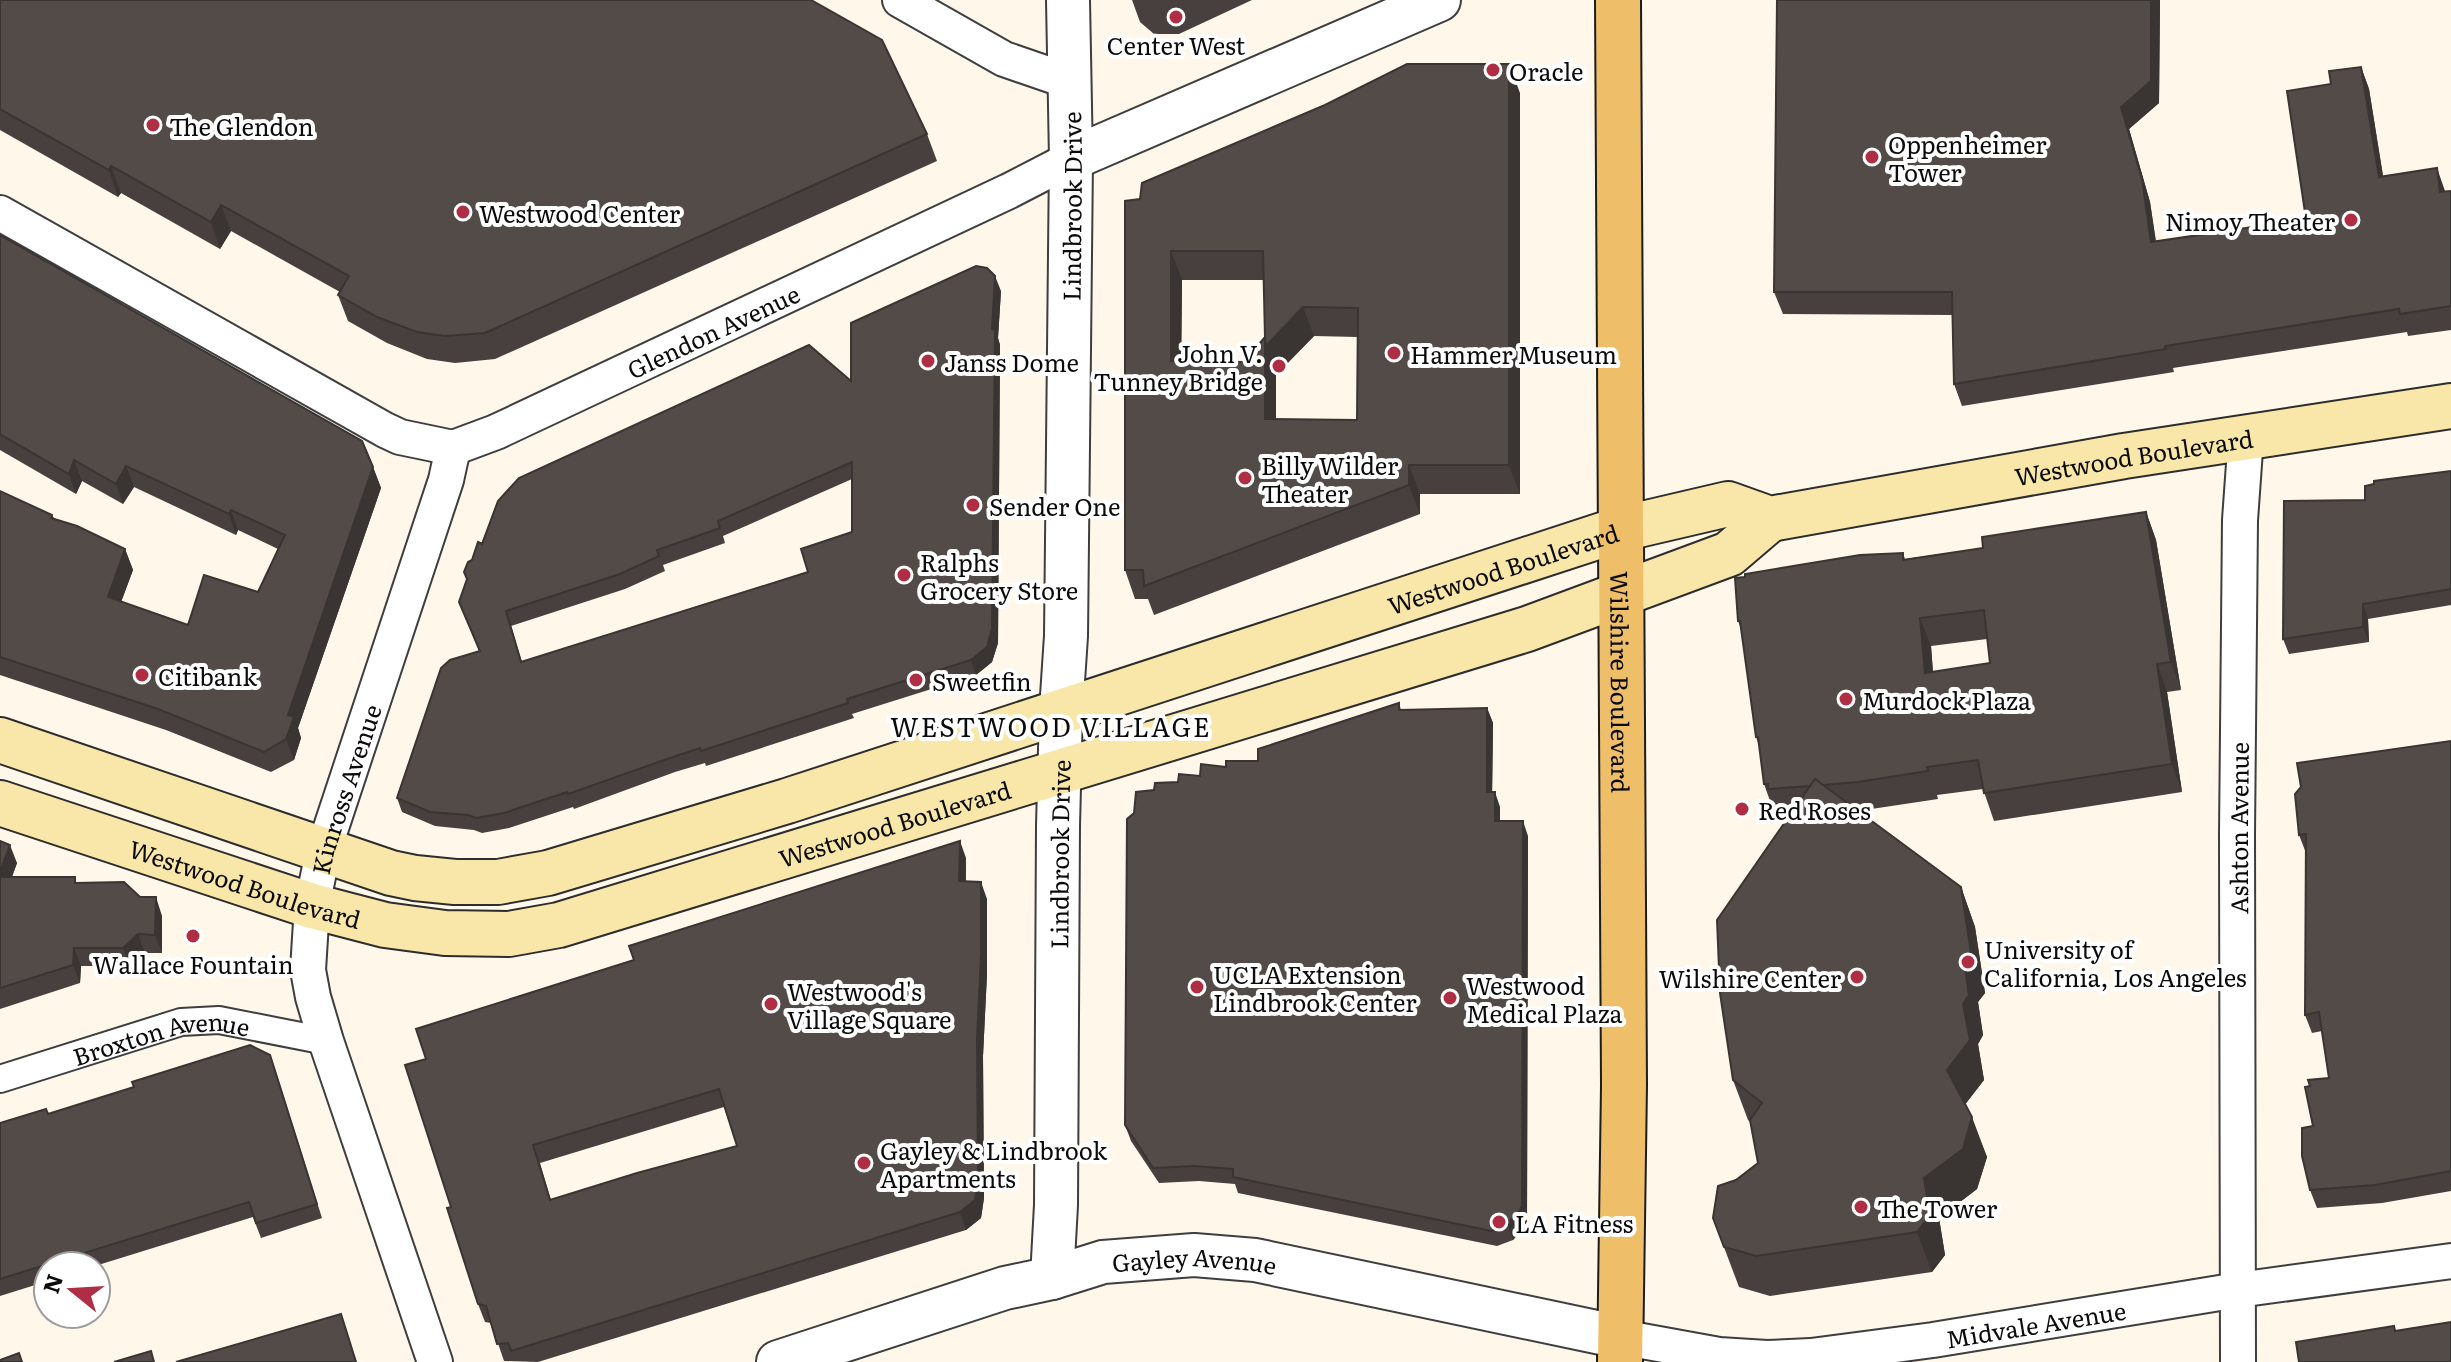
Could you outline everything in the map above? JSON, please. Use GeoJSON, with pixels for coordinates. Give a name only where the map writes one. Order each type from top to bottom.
{"type":"FeatureCollection","features":[{"type":"Feature","properties":{"kind":"main road","name":"Wilshire Boulevard"},"geometry":{"type":"LineString","coordinates":[[1618,0],[1624,1085],[1620,1349]]}},
{"type":"Feature","properties":{"kind":"main road","name":"Westwood Boulevard"},"geometry":{"type":"LineString","coordinates":[[0,740],[323,852],[403,876],[442,881],[498,882],[548,873],[787,801],[1621,529],[1728,504],[1770,519],[2246,436],[2451,406]]}},
{"type":"Feature","properties":{"kind":"main road","name":"Westwood Boulevard"},"geometry":{"type":"LineString","coordinates":[[0,803],[312,906],[385,925],[445,933],[509,934],[559,925],[1501,637],[1621,596],[1729,554],[1770,519]]}},
{"type":"Feature","properties":{"kind":"street"},"geometry":{"type":"LineString","coordinates":[[900,0],[1004,59],[1068,81]]}},
{"type":"Feature","properties":{"kind":"street","name":"Lindbrook Drive"},"geometry":{"type":"LineString","coordinates":[[1052,1278],[1056,1205],[1061,711],[1066,636],[1071,159],[1068,0]]}},
{"type":"Feature","properties":{"kind":"street","name":"Glendon Avenue"},"geometry":{"type":"LineString","coordinates":[[453,448],[510,426],[1071,159],[1439,0]]}},
{"type":"Feature","properties":{"kind":"street"},"geometry":{"type":"LineString","coordinates":[[0,213],[385,430],[400,437],[453,448]]}},
{"type":"Feature","properties":{"kind":"street","name":"Ashton Avenue"},"geometry":{"type":"LineString","coordinates":[[2238,1362],[2237,835],[2240,520],[2246,436]]}},
{"type":"Feature","properties":{"kind":"street","name":"Kinross Avenue"},"geometry":{"type":"LineString","coordinates":[[435,1362],[326,1041],[308,970],[312,906],[323,852],[394,642],[446,480],[453,448]]}},
{"type":"Feature","properties":{"kind":"street","name":"Broxton Avenue"},"geometry":{"type":"LineString","coordinates":[[0,1079],[181,1022],[219,1020],[326,1041]]}},
{"type":"Feature","properties":{"kind":"street","name":"Gayley Avenue"},"geometry":{"type":"LineString","coordinates":[[778,1362],[1005,1288],[1103,1262],[1194,1255],[1255,1260],[1620,1349]]}},
{"type":"Feature","properties":{"kind":"street","name":"Midvale Avenue"},"geometry":{"type":"LineString","coordinates":[[1620,1349],[1767,1358],[1811,1356],[1933,1340],[2238,1290],[2451,1261]]}},
{"type":"Feature","properties":{"kind":"building"},"geometry":{"type":"Polygon","coordinates":[[[0,0],[811,0],[882,40],[927,134],[485,333],[445,336],[417,332],[377,317],[338,295],[349,276],[221,205],[211,222],[0,109],[0,0]]]}},
{"type":"Feature","properties":{"kind":"building"},"geometry":{"type":"Polygon","coordinates":[[[1777,0],[2151,0],[2151,81],[2121,107],[2142,179],[2151,242],[2306,219],[2287,91],[2331,84],[2329,71],[2361,67],[2379,177],[2437,168],[2440,192],[2451,191],[2451,306],[2400,314],[2399,309],[2165,346],[2166,349],[1954,384],[1952,292],[1774,292],[1777,0]]]}},
{"type":"Feature","properties":{"kind":"building"},"geometry":{"type":"Polygon","coordinates":[[[1407,64],[1509,64],[1509,465],[1409,465],[1409,485],[1144,586],[1143,570],[1125,570],[1125,201],[1140,199],[1142,183],[1325,105],[1407,64]],[[1171,251],[1171,361],[1244,362],[1265,337],[1263,251],[1171,251]],[[1303,307],[1266,346],[1265,338],[1265,419],[1357,420],[1358,308],[1303,307]]]}},
{"type":"Feature","properties":{"kind":"building"},"geometry":{"type":"Polygon","coordinates":[[[0,235],[362,441],[373,467],[288,715],[294,717],[286,739],[264,752],[158,709],[0,657],[0,491],[52,515],[51,518],[77,526],[125,549],[108,597],[188,625],[204,575],[258,592],[285,535],[231,510],[229,514],[126,466],[116,484],[74,460],[69,474],[0,434],[0,235]]]}},
{"type":"Feature","properties":{"kind":"building"},"geometry":{"type":"Polygon","coordinates":[[[976,266],[987,268],[995,276],[992,329],[995,330],[992,628],[987,647],[971,660],[847,699],[848,703],[504,813],[476,818],[430,812],[397,798],[441,668],[450,660],[480,651],[459,602],[467,579],[464,572],[478,542],[482,544],[498,501],[519,478],[809,345],[851,381],[851,323],[976,266]],[[852,462],[718,521],[720,528],[657,550],[659,556],[620,574],[506,611],[521,662],[808,572],[801,549],[852,532],[852,462]]]}},
{"type":"Feature","properties":{"kind":"building"},"geometry":{"type":"Polygon","coordinates":[[[2451,471],[2451,589],[2363,604],[2363,627],[2283,639],[2284,501],[2365,500],[2365,486],[2374,484],[2374,481],[2451,471]]]}},
{"type":"Feature","properties":{"kind":"building"},"geometry":{"type":"Polygon","coordinates":[[[2146,512],[2171,662],[2157,664],[2172,764],[1984,793],[1978,760],[1858,782],[1823,785],[1815,779],[1810,786],[1768,789],[1768,784],[1764,784],[1756,737],[1738,621],[1735,578],[1860,555],[1903,553],[1903,560],[1983,548],[1982,537],[2146,512]],[[1984,610],[1920,618],[1925,673],[1990,663],[1984,610]]]}},
{"type":"Feature","properties":{"kind":"building"},"geometry":{"type":"Polygon","coordinates":[[[1399,703],[1399,710],[1487,708],[1487,792],[1495,792],[1495,821],[1523,821],[1522,1206],[1507,1224],[1491,1231],[1233,1177],[1233,1169],[1194,1166],[1153,1168],[1125,1125],[1127,819],[1134,813],[1136,792],[1154,790],[1155,783],[1178,782],[1179,774],[1200,776],[1201,764],[1226,767],[1226,761],[1258,761],[1258,749],[1399,703]]]}},
{"type":"Feature","properties":{"kind":"building"},"geometry":{"type":"Polygon","coordinates":[[[2451,741],[2451,1171],[2375,1185],[2310,1190],[2302,1156],[2302,1128],[2313,1126],[2305,1087],[2310,1086],[2308,1080],[2329,1078],[2319,1012],[2305,1015],[2306,834],[2299,835],[2295,794],[2301,787],[2297,763],[2451,741]]]}},
{"type":"Feature","properties":{"kind":"building"},"geometry":{"type":"Polygon","coordinates":[[[1815,779],[1961,887],[1971,953],[1964,962],[1969,995],[1963,1004],[1970,1040],[1947,1070],[1972,1117],[1963,1149],[1924,1178],[1930,1215],[1917,1232],[1756,1256],[1724,1247],[1713,1218],[1718,1186],[1736,1180],[1758,1163],[1750,1120],[1762,1103],[1733,1080],[1720,993],[1717,920],[1815,779]]]}},
{"type":"Feature","properties":{"kind":"building"},"geometry":{"type":"Polygon","coordinates":[[[0,841],[10,845],[0,872],[0,841]]]}},
{"type":"Feature","properties":{"kind":"building"},"geometry":{"type":"Polygon","coordinates":[[[960,841],[959,881],[981,882],[977,1038],[978,1180],[975,1200],[960,1212],[511,1351],[508,1343],[497,1344],[486,1306],[478,1304],[447,1208],[451,1207],[405,1065],[426,1059],[416,1029],[634,960],[629,946],[960,841]],[[719,1089],[533,1145],[550,1200],[737,1146],[719,1089]]]}},
{"type":"Feature","properties":{"kind":"building"},"geometry":{"type":"Polygon","coordinates":[[[0,877],[75,877],[75,883],[124,882],[140,897],[156,897],[155,935],[138,934],[123,948],[74,948],[73,965],[0,988],[0,877]]]}},
{"type":"Feature","properties":{"kind":"building"},"geometry":{"type":"Polygon","coordinates":[[[250,1045],[270,1055],[317,1204],[256,1223],[249,1202],[94,1250],[32,1250],[32,1269],[0,1279],[0,1123],[46,1109],[48,1114],[134,1087],[132,1082],[250,1045]]]}},
{"type":"Feature","properties":{"kind":"building"},"geometry":{"type":"Polygon","coordinates":[[[341,1314],[356,1362],[176,1362],[341,1314]]]}},
{"type":"Feature","properties":{"kind":"building"},"geometry":{"type":"Polygon","coordinates":[[[2451,1322],[2451,1362],[2299,1362],[2296,1342],[2394,1326],[2395,1331],[2451,1322]]]}},
{"type":"Feature","properties":{"kind":"building"},"geometry":{"type":"Polygon","coordinates":[[[151,1351],[154,1362],[114,1362],[151,1351]]]}},
{"type":"Feature","properties":{"kind":"building"},"geometry":{"type":"Polygon","coordinates":[[[19,1353],[22,1362],[0,1362],[0,1360],[19,1353]]]}},
{"type":"Feature","properties":{"kind":"place","name":"Center West"},"geometry":{"type":"Point","coordinates":[1176,17]}},
{"type":"Feature","properties":{"kind":"place","name":"Oracle"},"geometry":{"type":"Point","coordinates":[1493,70]}},
{"type":"Feature","properties":{"kind":"place","name":"The Glendon"},"geometry":{"type":"Point","coordinates":[153,125]}},
{"type":"Feature","properties":{"kind":"place","name":"Oppenheimer Tower"},"geometry":{"type":"Point","coordinates":[1872,157]}},
{"type":"Feature","properties":{"kind":"place","name":"Westwood Center"},"geometry":{"type":"Point","coordinates":[463,212]}},
{"type":"Feature","properties":{"kind":"place","name":"Nimoy Theater"},"geometry":{"type":"Point","coordinates":[2351,220]}},
{"type":"Feature","properties":{"kind":"place","name":"Hammer Museum"},"geometry":{"type":"Point","coordinates":[1394,353]}},
{"type":"Feature","properties":{"kind":"place","name":"Janss Dome"},"geometry":{"type":"Point","coordinates":[928,361]}},
{"type":"Feature","properties":{"kind":"place","name":"John V. Tunney Bridge"},"geometry":{"type":"Point","coordinates":[1279,366]}},
{"type":"Feature","properties":{"kind":"place","name":"Billy Wilder Theater"},"geometry":{"type":"Point","coordinates":[1245,478]}},
{"type":"Feature","properties":{"kind":"place","name":"Sender One"},"geometry":{"type":"Point","coordinates":[973,505]}},
{"type":"Feature","properties":{"kind":"place","name":"Ralphs Grocery Store"},"geometry":{"type":"Point","coordinates":[904,575]}},
{"type":"Feature","properties":{"kind":"place","name":"Citibank"},"geometry":{"type":"Point","coordinates":[142,675]}},
{"type":"Feature","properties":{"kind":"place","name":"Sweetfin"},"geometry":{"type":"Point","coordinates":[916,680]}},
{"type":"Feature","properties":{"kind":"place","name":"Murdock Plaza"},"geometry":{"type":"Point","coordinates":[1846,699]}},
{"type":"Feature","properties":{"kind":"place","name":"Red Roses"},"geometry":{"type":"Point","coordinates":[1742,809]}},
{"type":"Feature","properties":{"kind":"place","name":"Wallace Fountain"},"geometry":{"type":"Point","coordinates":[193,936]}},
{"type":"Feature","properties":{"kind":"place","name":"University of California, Los Angeles"},"geometry":{"type":"Point","coordinates":[1968,962]}},
{"type":"Feature","properties":{"kind":"place","name":"Wilshire Center"},"geometry":{"type":"Point","coordinates":[1857,977]}},
{"type":"Feature","properties":{"kind":"place","name":"UCLA Extension Lindbrook Center"},"geometry":{"type":"Point","coordinates":[1197,987]}},
{"type":"Feature","properties":{"kind":"place","name":"Westwood Medical Plaza"},"geometry":{"type":"Point","coordinates":[1450,998]}},
{"type":"Feature","properties":{"kind":"place","name":"Westwood's Village Square"},"geometry":{"type":"Point","coordinates":[771,1004]}},
{"type":"Feature","properties":{"kind":"place","name":"Gayley & Lindbrook Apartments"},"geometry":{"type":"Point","coordinates":[864,1163]}},
{"type":"Feature","properties":{"kind":"place","name":"The Tower"},"geometry":{"type":"Point","coordinates":[1861,1207]}},
{"type":"Feature","properties":{"kind":"place","name":"LA Fitness"},"geometry":{"type":"Point","coordinates":[1499,1222]}},
{"type":"Feature","properties":{"kind":"district","name":"WESTWOOD VILLAGE"},"geometry":{"type":"Point","coordinates":[1051,725]}}]}
